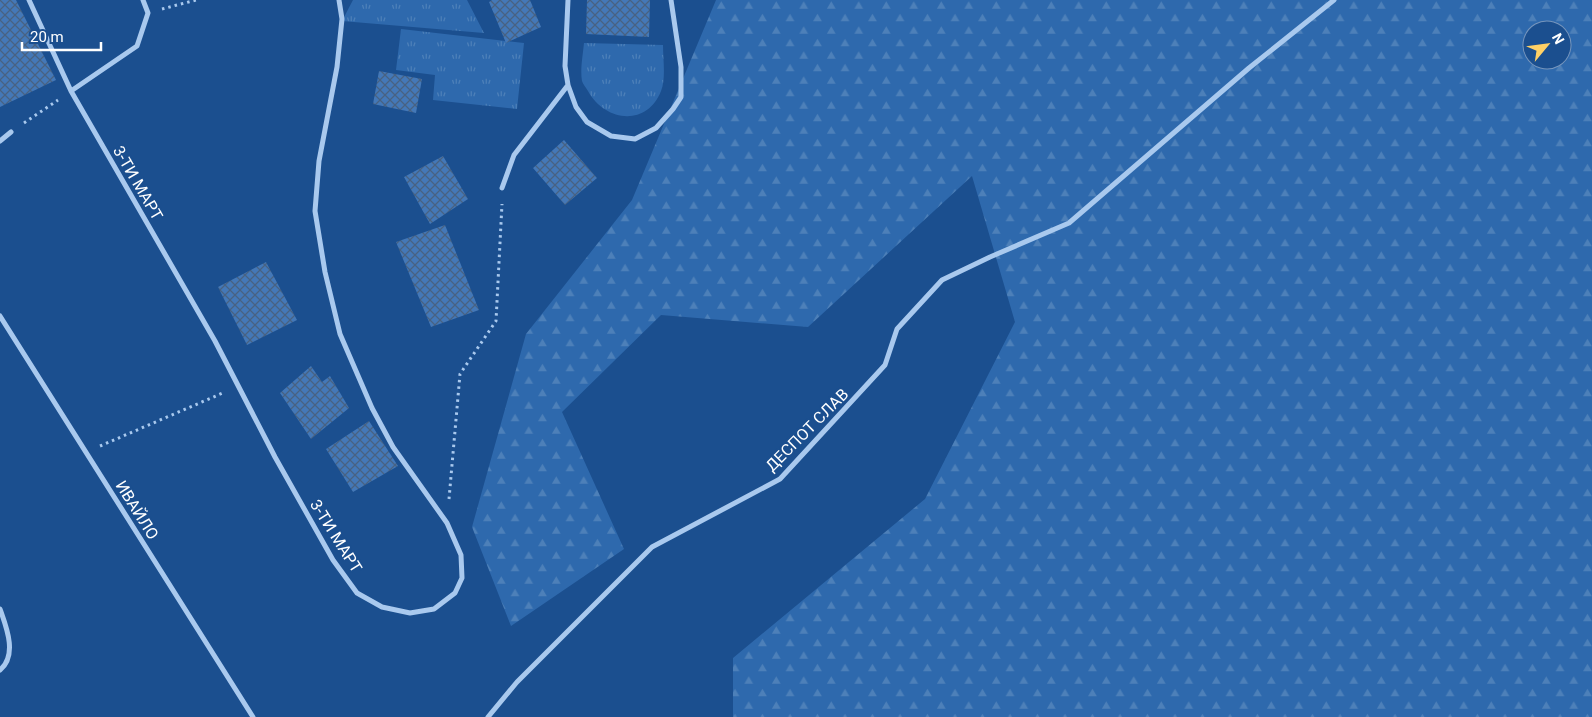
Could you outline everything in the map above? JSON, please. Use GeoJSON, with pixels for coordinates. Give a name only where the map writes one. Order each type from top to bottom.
{"type":"FeatureCollection","features":[{"type":"Feature","properties":{"kind":"street","name":"3-ТИ МАРТ"},"geometry":{"type":"LineString","coordinates":[[29,0],[71,91],[240,386],[275,457],[333,560],[357,593],[382,607],[410,613],[434,609],[448,600],[455,593],[462,578],[462,563],[461,555],[447,523],[393,446],[372,408],[340,334],[325,272],[315,211],[320,161],[337,66],[342,19],[339,0]]}},
{"type":"Feature","properties":{"kind":"street"},"geometry":{"type":"LineString","coordinates":[[71,91],[137,46],[143,33],[148,12],[144,0]]}},
{"type":"Feature","properties":{"kind":"street"},"geometry":{"type":"LineString","coordinates":[[568,0],[564,66],[568,86],[576,107],[587,122],[611,136],[635,139],[656,128],[674,110],[681,97],[681,67],[671,0]]}},
{"type":"Feature","properties":{"kind":"street","name":"ДЕСПОТ СЛАВ"},"geometry":{"type":"LineString","coordinates":[[488,717],[517,682],[652,547],[780,479],[886,365],[897,328],[942,280],[1069,223],[1248,68],[1334,0]]}},
{"type":"Feature","properties":{"kind":"street"},"geometry":{"type":"LineString","coordinates":[[502,188],[514,155],[568,86]]}},
{"type":"Feature","properties":{"kind":"street"},"geometry":{"type":"LineString","coordinates":[[0,141],[11,132]]}},
{"type":"Feature","properties":{"kind":"street","name":"ИВАЙЛО"},"geometry":{"type":"LineString","coordinates":[[0,316],[253,717]]}},
{"type":"Feature","properties":{"kind":"street"},"geometry":{"type":"LineString","coordinates":[[0,609],[11,639],[4,666],[0,670]]}},
{"type":"Feature","properties":{"kind":"path"},"geometry":{"type":"LineString","coordinates":[[148,12],[196,0]]}},
{"type":"Feature","properties":{"kind":"path"},"geometry":{"type":"LineString","coordinates":[[11,132],[71,91]]}},
{"type":"Feature","properties":{"kind":"path"},"geometry":{"type":"LineString","coordinates":[[447,523],[460,374],[496,321],[502,188]]}},
{"type":"Feature","properties":{"kind":"path"},"geometry":{"type":"LineString","coordinates":[[86,452],[240,386]]}},
{"type":"Feature","properties":{"kind":"green space"},"geometry":{"type":"Polygon","coordinates":[[[353,0],[467,0],[484,33],[342,21],[353,0]]]}},
{"type":"Feature","properties":{"kind":"green space"},"geometry":{"type":"Polygon","coordinates":[[[716,0],[1592,0],[1592,717],[733,717],[733,658],[925,499],[1015,322],[972,176],[808,327],[661,315],[562,412],[624,549],[511,626],[472,527],[526,334],[632,200],[716,0]]]}},
{"type":"Feature","properties":{"kind":"green space"},"geometry":{"type":"Polygon","coordinates":[[[401,29],[524,43],[517,109],[433,100],[435,75],[396,70],[401,29]]]}},
{"type":"Feature","properties":{"kind":"green space"},"geometry":{"type":"Polygon","coordinates":[[[584,43],[663,45],[663,81],[661,91],[655,103],[646,111],[626,116],[615,114],[595,101],[582,81],[581,67],[584,43]]]}},
{"type":"Feature","properties":{"kind":"building"},"geometry":{"type":"Polygon","coordinates":[[[0,0],[16,0],[56,80],[0,107],[0,0]]]}},
{"type":"Feature","properties":{"kind":"building"},"geometry":{"type":"Polygon","coordinates":[[[492,0],[530,0],[541,27],[506,43],[489,2],[492,0]]]}},
{"type":"Feature","properties":{"kind":"building"},"geometry":{"type":"Polygon","coordinates":[[[587,0],[650,0],[649,37],[586,34],[587,0]]]}},
{"type":"Feature","properties":{"kind":"building"},"geometry":{"type":"Polygon","coordinates":[[[379,71],[422,79],[416,113],[373,104],[379,71]]]}},
{"type":"Feature","properties":{"kind":"building"},"geometry":{"type":"Polygon","coordinates":[[[564,140],[597,178],[565,205],[533,168],[564,140]]]}},
{"type":"Feature","properties":{"kind":"building"},"geometry":{"type":"Polygon","coordinates":[[[443,156],[468,199],[430,224],[404,177],[443,156]]]}},
{"type":"Feature","properties":{"kind":"building"},"geometry":{"type":"Polygon","coordinates":[[[445,225],[479,310],[431,327],[396,242],[445,225]]]}},
{"type":"Feature","properties":{"kind":"building"},"geometry":{"type":"Polygon","coordinates":[[[266,262],[297,320],[247,345],[218,287],[266,262]]]}},
{"type":"Feature","properties":{"kind":"building"},"geometry":{"type":"Polygon","coordinates":[[[311,366],[322,382],[330,376],[349,408],[311,439],[280,393],[311,366]]]}},
{"type":"Feature","properties":{"kind":"building"},"geometry":{"type":"Polygon","coordinates":[[[369,421],[398,466],[353,492],[326,449],[369,421]]]}}]}
